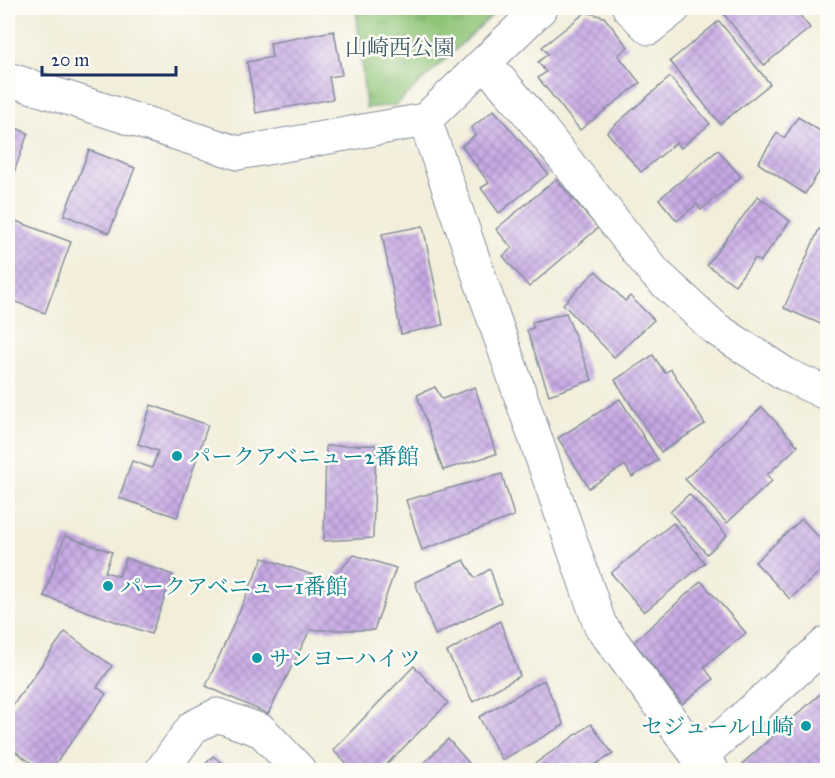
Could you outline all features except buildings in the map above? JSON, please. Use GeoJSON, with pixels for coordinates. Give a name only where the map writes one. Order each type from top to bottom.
{"type":"FeatureCollection","features":[{"type":"Feature","properties":{"kind":"street"},"geometry":{"type":"LineString","coordinates":[[8,80],[238,153],[425,120],[541,8]]}},
{"type":"Feature","properties":{"kind":"street"},"geometry":{"type":"LineString","coordinates":[[629,8],[649,28],[674,8]]}},
{"type":"Feature","properties":{"kind":"street"},"geometry":{"type":"LineString","coordinates":[[485,63],[655,273],[716,329],[785,374],[828,394]]}},
{"type":"Feature","properties":{"kind":"street"},"geometry":{"type":"LineString","coordinates":[[425,120],[600,625],[706,764],[828,642]]}},
{"type":"Feature","properties":{"kind":"street"},"geometry":{"type":"LineString","coordinates":[[162,771],[193,727],[217,715],[262,731],[299,771]]}},
{"type":"Feature","properties":{"kind":"green space","name":"山崎西公園"},"geometry":{"type":"Polygon","coordinates":[[[356,8],[500,8],[396,105],[366,108],[356,8]]]}},
{"type":"Feature","properties":{"kind":"place","name":"パークアベニュー2番館"},"geometry":{"type":"Point","coordinates":[177,456]}},
{"type":"Feature","properties":{"kind":"place","name":"パークアベニュー1番館"},"geometry":{"type":"Point","coordinates":[108,586]}},
{"type":"Feature","properties":{"kind":"place","name":"サンヨーハイツ"},"geometry":{"type":"Point","coordinates":[257,658]}},
{"type":"Feature","properties":{"kind":"place","name":"セジュール山崎"},"geometry":{"type":"Point","coordinates":[806,726]}}]}
